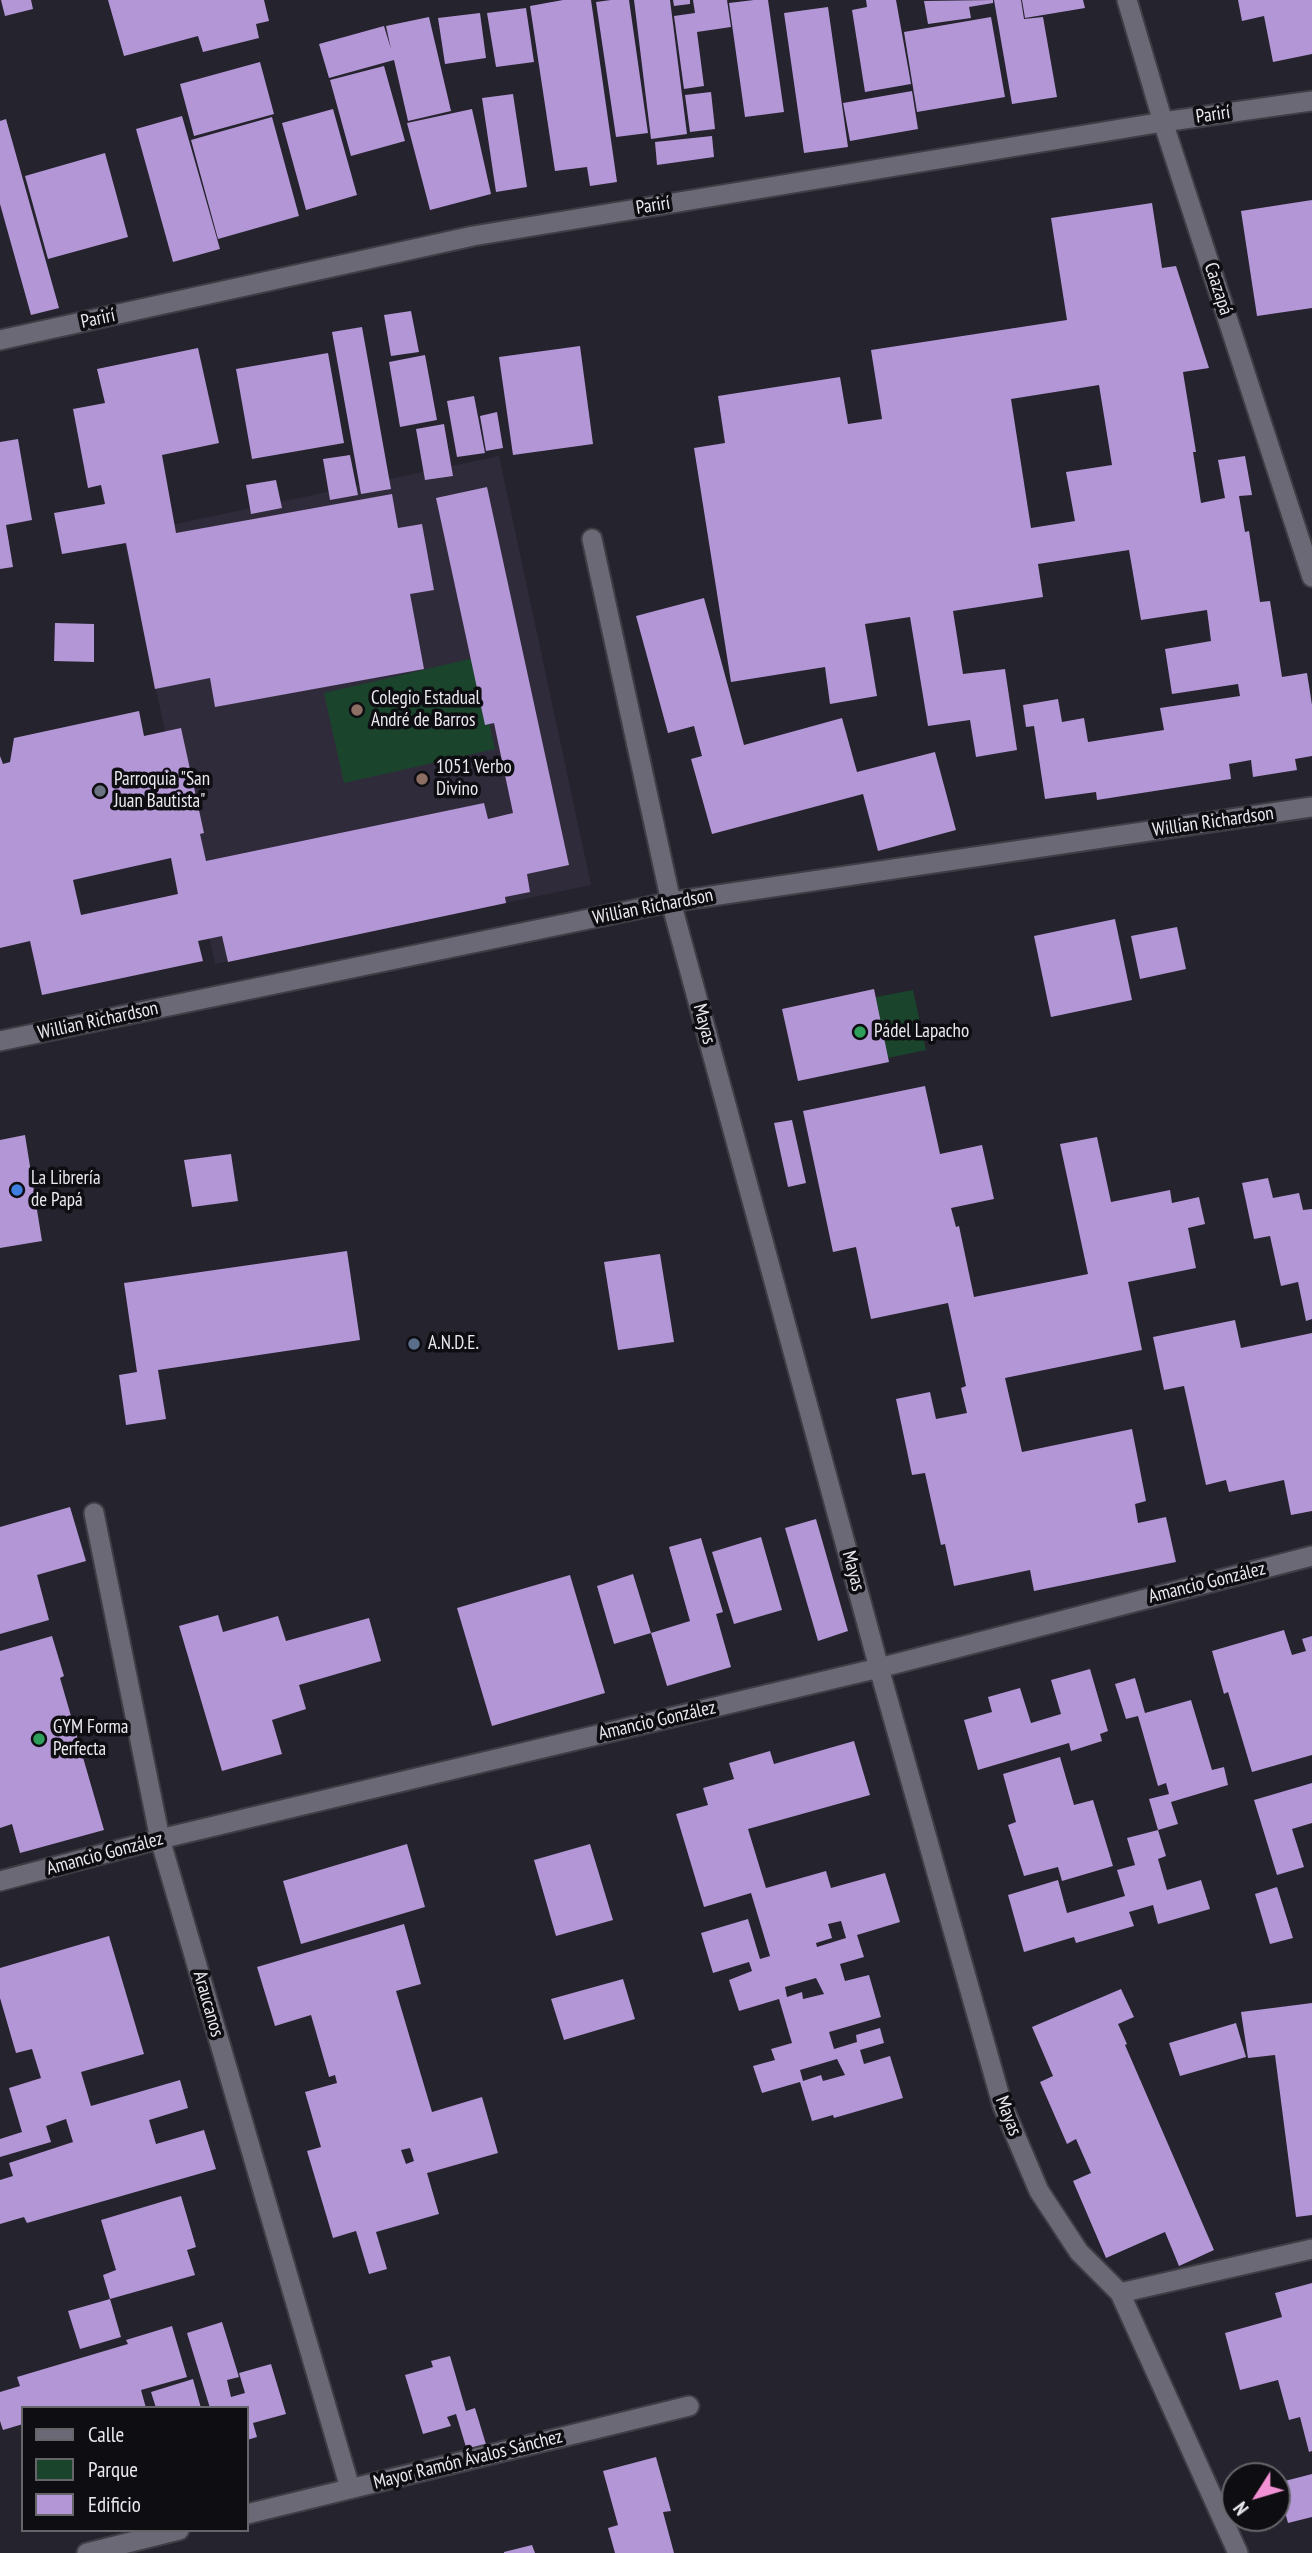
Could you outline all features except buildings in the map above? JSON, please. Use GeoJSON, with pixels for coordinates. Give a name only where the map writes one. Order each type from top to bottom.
{"type":"FeatureCollection","features":[{"type":"Feature","properties":{"kind":"street","name":"Caazapá"},"geometry":{"type":"LineString","coordinates":[[1127,0],[1163,122],[1312,577]]}},
{"type":"Feature","properties":{"kind":"street","name":"Parirí"},"geometry":{"type":"LineString","coordinates":[[0,340],[473,236],[1163,122],[1312,102]]}},
{"type":"Feature","properties":{"kind":"street","name":"Mayas"},"geometry":{"type":"LineString","coordinates":[[592,539],[671,902],[879,1668],[1002,2104],[1039,2191],[1079,2252],[1120,2293],[1238,2553]]}},
{"type":"Feature","properties":{"kind":"street","name":"Willian Richardson"},"geometry":{"type":"LineString","coordinates":[[0,1041],[671,902],[1312,807]]}},
{"type":"Feature","properties":{"kind":"street","name":"Araucanos"},"geometry":{"type":"LineString","coordinates":[[94,1514],[160,1839],[350,2488]]}},
{"type":"Feature","properties":{"kind":"street","name":"Amancio González"},"geometry":{"type":"LineString","coordinates":[[0,1881],[160,1839],[879,1668],[1312,1556]]}},
{"type":"Feature","properties":{"kind":"street"},"geometry":{"type":"LineString","coordinates":[[1120,2293],[1312,2249]]}},
{"type":"Feature","properties":{"kind":"street","name":"Mayor Ramón Ávalos Sánchez"},"geometry":{"type":"LineString","coordinates":[[248,2514],[689,2406]]}},
{"type":"Feature","properties":{"kind":"street"},"geometry":{"type":"LineString","coordinates":[[87,2553],[171,2532]]}},
{"type":"Feature","properties":{"kind":"shaded area","name":"Colegio Estadual André de Barros"},"geometry":{"type":"Polygon","coordinates":[[[499,456],[591,885],[215,964],[123,535],[499,456]]]}},
{"type":"Feature","properties":{"kind":"green space"},"geometry":{"type":"Polygon","coordinates":[[[474,658],[495,749],[344,783],[324,693],[474,658]]]}},
{"type":"Feature","properties":{"kind":"green space","name":"Pádel Lapacho"},"geometry":{"type":"Polygon","coordinates":[[[913,990],[926,1050],[806,1075],[793,1013],[913,990]]]}},
{"type":"Feature","properties":{"kind":"place","name":"Colegio Estadual André de Barros"},"geometry":{"type":"Point","coordinates":[357,710]}},
{"type":"Feature","properties":{"kind":"place","name":"1051 Verbo Divino"},"geometry":{"type":"Point","coordinates":[422,779]}},
{"type":"Feature","properties":{"kind":"place","name":"Parroquia \"San Juan Bautista\""},"geometry":{"type":"Point","coordinates":[100,791]}},
{"type":"Feature","properties":{"kind":"place","name":"Pádel Lapacho"},"geometry":{"type":"Point","coordinates":[860,1032]}},
{"type":"Feature","properties":{"kind":"place","name":"La Librería de Papá"},"geometry":{"type":"Point","coordinates":[17,1190]}},
{"type":"Feature","properties":{"kind":"place","name":"A.N.D.E."},"geometry":{"type":"Point","coordinates":[414,1344]}},
{"type":"Feature","properties":{"kind":"place","name":"GYM Forma Perfecta"},"geometry":{"type":"Point","coordinates":[39,1739]}}]}
